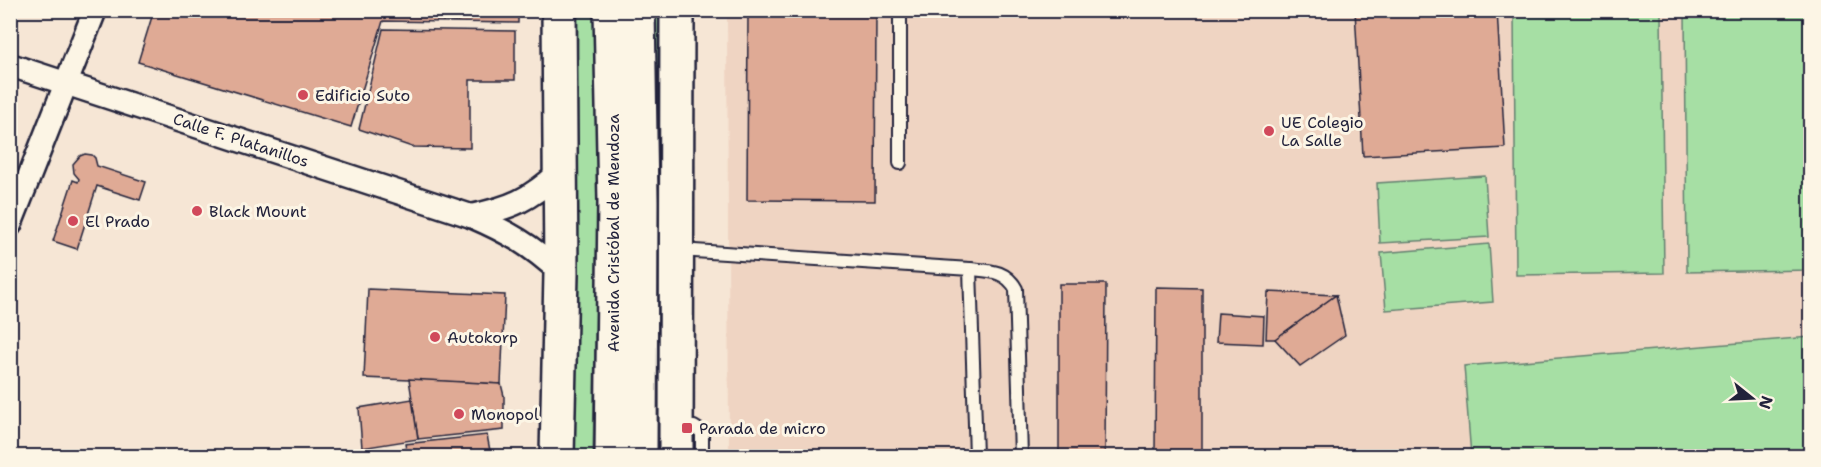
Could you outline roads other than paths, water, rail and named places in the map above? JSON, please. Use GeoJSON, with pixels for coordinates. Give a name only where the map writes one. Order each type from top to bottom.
{"type":"FeatureCollection","features":[{"type":"Feature","properties":{"kind":"main road"},"geometry":{"type":"LineString","coordinates":[[557,456],[561,273],[559,10]]}},
{"type":"Feature","properties":{"kind":"main road","name":"Avenida Cristóbal de Mendoza"},"geometry":{"type":"LineString","coordinates":[[611,10],[615,202],[612,456]]}},
{"type":"Feature","properties":{"kind":"main road","name":"Avenida Cristóbal de Mendoza"},"geometry":{"type":"LineString","coordinates":[[638,10],[641,201],[640,456]]}},
{"type":"Feature","properties":{"kind":"main road"},"geometry":{"type":"LineString","coordinates":[[676,442],[677,10]]}},
{"type":"Feature","properties":{"kind":"street"},"geometry":{"type":"LineString","coordinates":[[10,225],[95,10]]}},
{"type":"Feature","properties":{"kind":"street","name":"Calle F. Platanillos"},"geometry":{"type":"LineString","coordinates":[[10,65],[471,216],[519,238],[561,273]]}},
{"type":"Feature","properties":{"kind":"street"},"geometry":{"type":"LineString","coordinates":[[471,216],[519,203],[542,189],[560,172]]}},
{"type":"Feature","properties":{"kind":"lane"},"geometry":{"type":"LineString","coordinates":[[900,10],[900,163]]}},
{"type":"Feature","properties":{"kind":"lane"},"geometry":{"type":"LineString","coordinates":[[676,250],[997,272],[1012,281],[1016,289],[1021,456]]}},
{"type":"Feature","properties":{"kind":"lane"},"geometry":{"type":"LineString","coordinates":[[970,269],[976,456]]}},
{"type":"Feature","properties":{"kind":"lane"},"geometry":{"type":"LineString","coordinates":[[676,442],[694,427],[702,432],[702,456]]}},
{"type":"Feature","properties":{"kind":"place","name":"Edificio Suto"},"geometry":{"type":"Point","coordinates":[303,95]}},
{"type":"Feature","properties":{"kind":"place","name":"UE Colegio La Salle"},"geometry":{"type":"Point","coordinates":[1269,131]}},
{"type":"Feature","properties":{"kind":"place","name":"Black Mount"},"geometry":{"type":"Point","coordinates":[197,211]}},
{"type":"Feature","properties":{"kind":"place","name":"El Prado"},"geometry":{"type":"Point","coordinates":[73,221]}},
{"type":"Feature","properties":{"kind":"place","name":"Autokorp"},"geometry":{"type":"Point","coordinates":[435,337]}},
{"type":"Feature","properties":{"kind":"place","name":"Monopol"},"geometry":{"type":"Point","coordinates":[459,414]}},
{"type":"Feature","properties":{"kind":"place","name":"Parada de micro"},"geometry":{"type":"Point","coordinates":[687,428]}}]}
